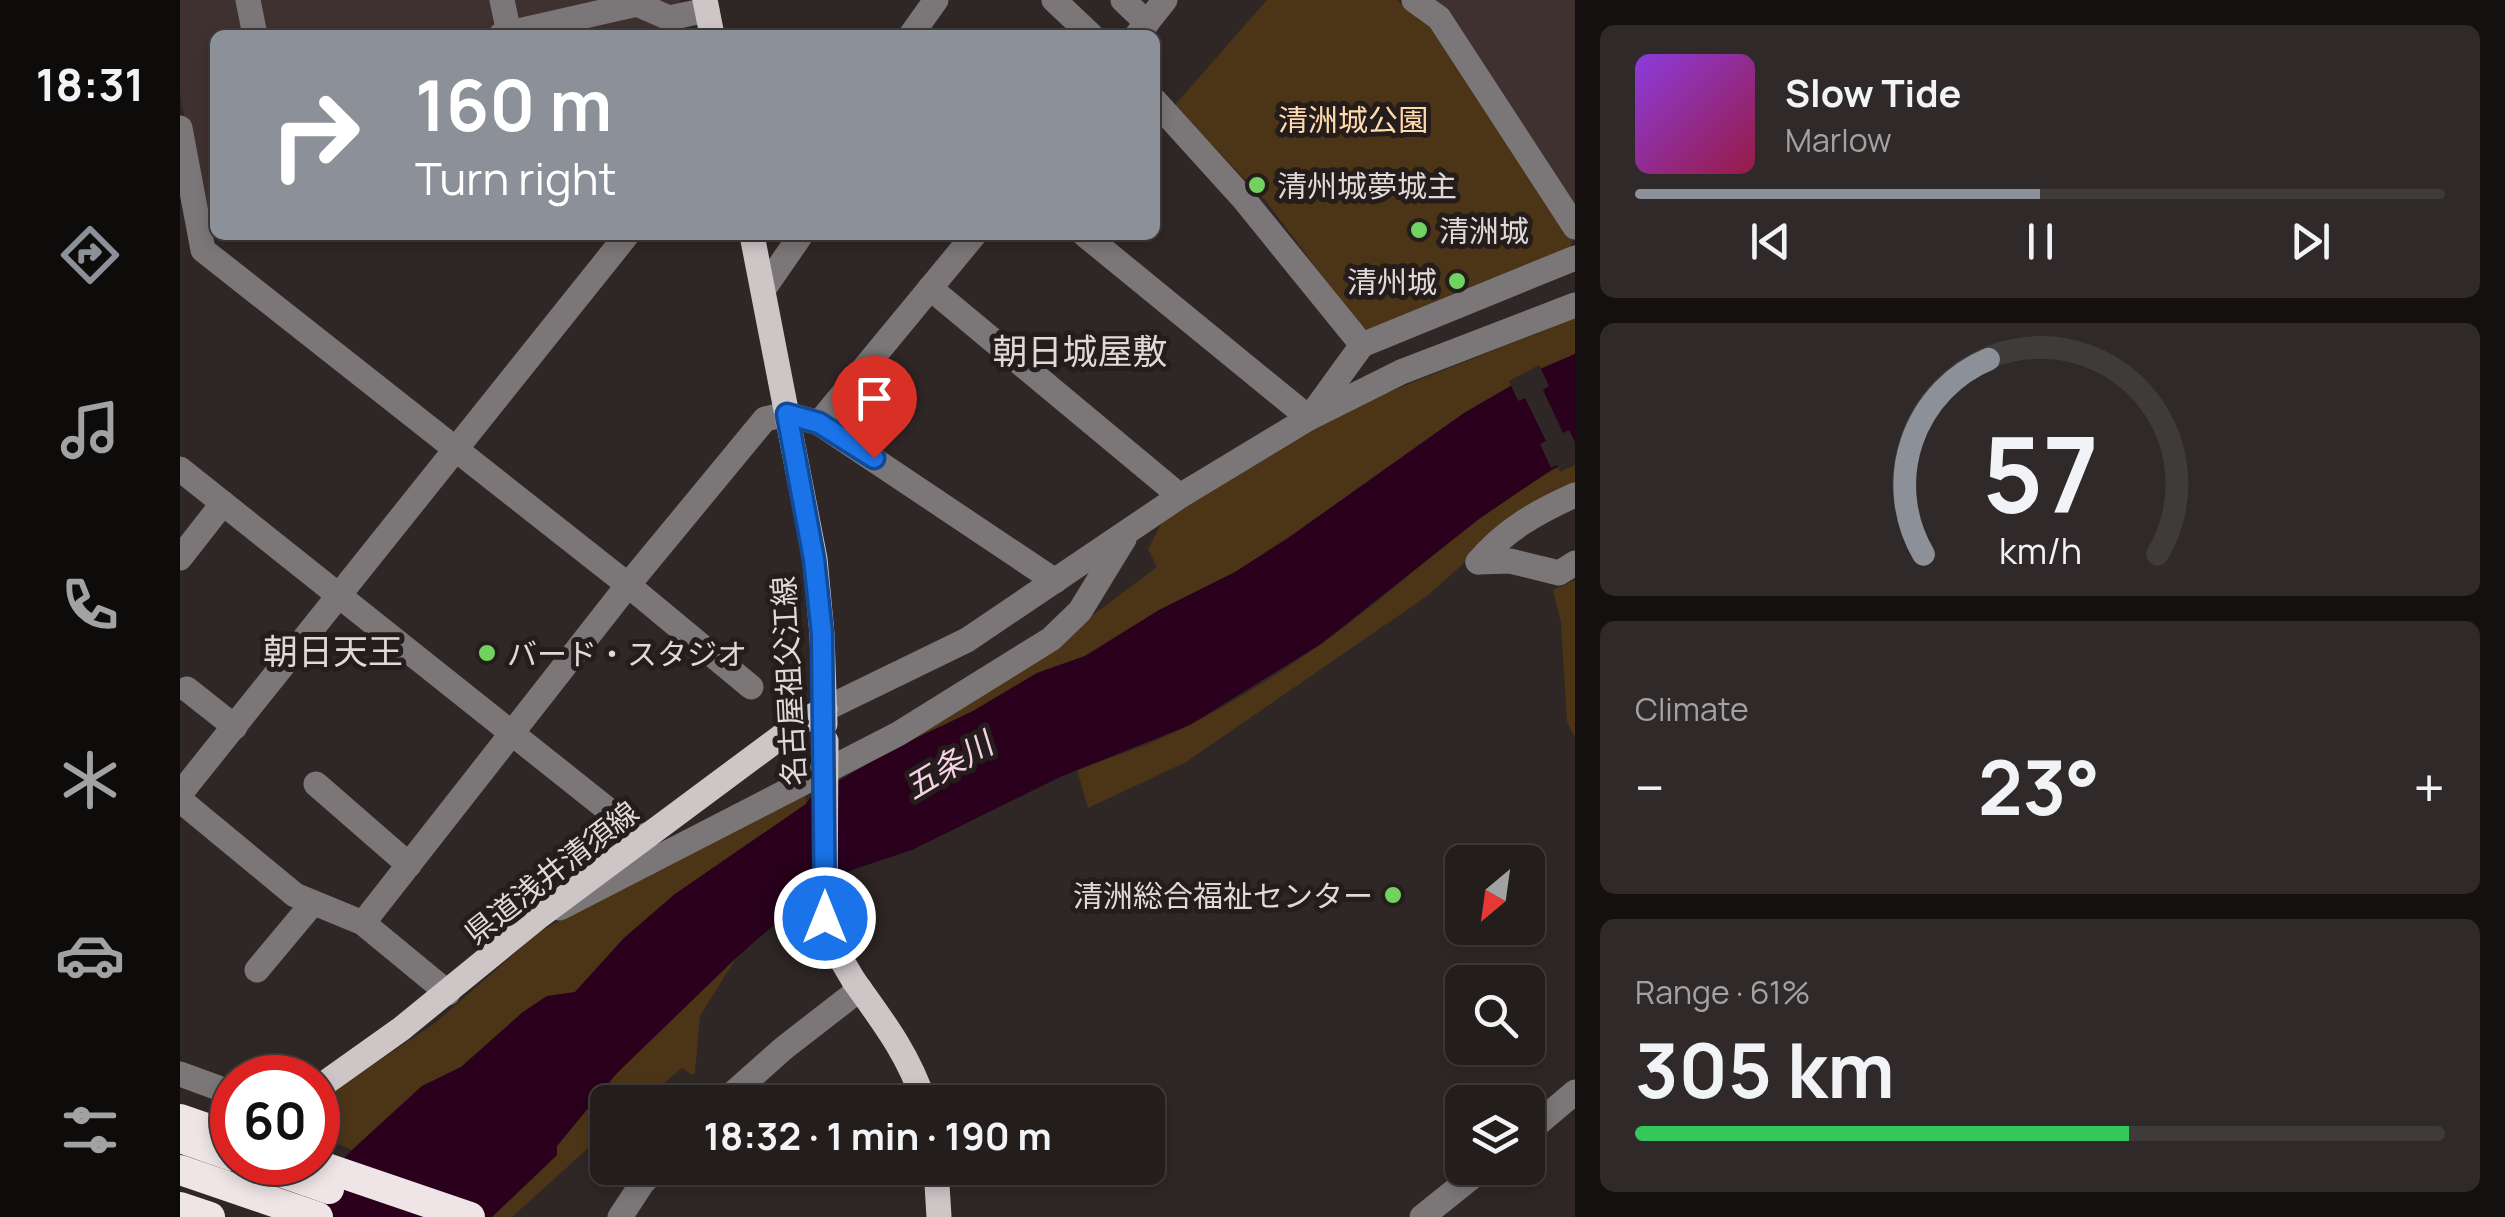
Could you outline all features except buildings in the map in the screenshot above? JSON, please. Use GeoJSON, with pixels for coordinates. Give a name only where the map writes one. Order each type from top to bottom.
{"type":"FeatureCollection","features":[{"type":"Feature","properties":{"kind":"highway"},"geometry":{"type":"LineString","coordinates":[[180,1119],[210,1129]]}},
{"type":"Feature","properties":{"kind":"highway"},"geometry":{"type":"LineString","coordinates":[[180,1138],[210,1148]]}},
{"type":"Feature","properties":{"kind":"highway"},"geometry":{"type":"LineString","coordinates":[[180,1170],[318,1217]]}},
{"type":"Feature","properties":{"kind":"highway"},"geometry":{"type":"LineString","coordinates":[[340,1173],[470,1217]]}},
{"type":"Feature","properties":{"kind":"highway"},"geometry":{"type":"LineString","coordinates":[[319,1185],[412,1217]]}},
{"type":"Feature","properties":{"kind":"highway"},"geometry":{"type":"LineString","coordinates":[[180,1189],[263,1217]]}},
{"type":"Feature","properties":{"kind":"highway"},"geometry":{"type":"LineString","coordinates":[[180,1207],[210,1217]]}},
{"type":"Feature","properties":{"kind":"main road","name":"名古屋祖父江線"},"geometry":{"type":"LineString","coordinates":[[753,240],[814,559],[822,634],[825,918],[857,985],[898,1043],[919,1085]]}},
{"type":"Feature","properties":{"kind":"main road","name":"県道浅井清須線"},"geometry":{"type":"LineString","coordinates":[[340,1072],[448,993],[537,918],[798,724],[825,709]]}},
{"type":"Feature","properties":{"kind":"main road"},"geometry":{"type":"LineString","coordinates":[[188,1217],[210,1176]]}},
{"type":"Feature","properties":{"kind":"main road"},"geometry":{"type":"LineString","coordinates":[[937,1185],[939,1217]]}},
{"type":"Feature","properties":{"kind":"street"},"geometry":{"type":"LineString","coordinates":[[248,0],[254,30]]}},
{"type":"Feature","properties":{"kind":"street"},"geometry":{"type":"LineString","coordinates":[[502,0],[505,30]]}},
{"type":"Feature","properties":{"kind":"street"},"geometry":{"type":"LineString","coordinates":[[915,30],[936,0]]}},
{"type":"Feature","properties":{"kind":"street"},"geometry":{"type":"LineString","coordinates":[[1054,0],[1086,30]]}},
{"type":"Feature","properties":{"kind":"street"},"geometry":{"type":"LineString","coordinates":[[1123,0],[1142,29],[1165,0]]}},
{"type":"Feature","properties":{"kind":"street"},"geometry":{"type":"LineString","coordinates":[[1414,0],[1439,18],[1575,227]]}},
{"type":"Feature","properties":{"kind":"street"},"geometry":{"type":"LineString","coordinates":[[523,30],[637,4],[669,18],[708,15]]}},
{"type":"Feature","properties":{"kind":"street"},"geometry":{"type":"LineString","coordinates":[[1160,106],[1242,196],[1362,344]]}},
{"type":"Feature","properties":{"kind":"street"},"geometry":{"type":"LineString","coordinates":[[180,128],[204,250],[752,686]]}},
{"type":"Feature","properties":{"kind":"street"},"geometry":{"type":"LineString","coordinates":[[448,993],[362,923],[295,895],[180,797],[623,240]]}},
{"type":"Feature","properties":{"kind":"street"},"geometry":{"type":"LineString","coordinates":[[763,290],[798,240]]}},
{"type":"Feature","properties":{"kind":"street"},"geometry":{"type":"LineString","coordinates":[[819,423],[970,240]]}},
{"type":"Feature","properties":{"kind":"street"},"geometry":{"type":"LineString","coordinates":[[1091,240],[1309,418]]}},
{"type":"Feature","properties":{"kind":"street"},"geometry":{"type":"LineString","coordinates":[[1309,418],[1362,344],[1575,258]]}},
{"type":"Feature","properties":{"kind":"street"},"geometry":{"type":"LineString","coordinates":[[930,288],[1180,496]]}},
{"type":"Feature","properties":{"kind":"street"},"geometry":{"type":"LineString","coordinates":[[825,709],[967,640],[1130,528],[1309,418],[1401,372],[1575,305]]}},
{"type":"Feature","properties":{"kind":"street"},"geometry":{"type":"LineString","coordinates":[[362,923],[628,585],[765,419],[787,414],[819,423],[1055,580]]}},
{"type":"Feature","properties":{"kind":"street"},"geometry":{"type":"LineString","coordinates":[[180,469],[646,840]]}},
{"type":"Feature","properties":{"kind":"street"},"geometry":{"type":"LineString","coordinates":[[1575,495],[1532,514],[1478,562],[1510,561],[1559,573],[1575,563]]}},
{"type":"Feature","properties":{"kind":"street"},"geometry":{"type":"LineString","coordinates":[[180,558],[223,503]]}},
{"type":"Feature","properties":{"kind":"street"},"geometry":{"type":"LineString","coordinates":[[537,918],[898,734],[1051,639],[1080,611],[1130,528]]}},
{"type":"Feature","properties":{"kind":"street"},"geometry":{"type":"LineString","coordinates":[[188,689],[234,727]]}},
{"type":"Feature","properties":{"kind":"street"},"geometry":{"type":"LineString","coordinates":[[316,784],[408,865]]}},
{"type":"Feature","properties":{"kind":"street"},"geometry":{"type":"LineString","coordinates":[[257,970],[314,903]]}},
{"type":"Feature","properties":{"kind":"street"},"geometry":{"type":"LineString","coordinates":[[742,1085],[857,985]]}},
{"type":"Feature","properties":{"kind":"street"},"geometry":{"type":"LineString","coordinates":[[180,1074],[210,1085]]}},
{"type":"Feature","properties":{"kind":"street"},"geometry":{"type":"LineString","coordinates":[[1545,1118],[1575,1092]]}},
{"type":"Feature","properties":{"kind":"street"},"geometry":{"type":"LineString","coordinates":[[620,1217],[641,1185]]}},
{"type":"Feature","properties":{"kind":"street"},"geometry":{"type":"LineString","coordinates":[[1422,1217],[1462,1185]]}},
{"type":"Feature","properties":{"kind":"shaded area"},"geometry":{"type":"Polygon","coordinates":[[[180,0],[680,0],[686,30],[210,30],[210,218],[205,219],[180,95],[180,0]]]}},
{"type":"Feature","properties":{"kind":"shaded area"},"geometry":{"type":"Polygon","coordinates":[[[1427,0],[1575,0],[1575,206],[1427,0]]]}},
{"type":"Feature","properties":{"kind":"green space","name":"清洲城公園"},"geometry":{"type":"Polygon","coordinates":[[[1267,0],[1397,0],[1435,27],[1573,240],[1568,252],[1375,334],[1360,326],[1266,201],[1174,106],[1267,0]]]}},
{"type":"Feature","properties":{"kind":"green space"},"geometry":{"type":"Polygon","coordinates":[[[1575,318],[1575,354],[1540,369],[1464,413],[1235,572],[1159,610],[1085,656],[1037,673],[973,711],[891,750],[1049,648],[1157,567],[1148,549],[1163,520],[1356,405],[1575,318]]]}},
{"type":"Feature","properties":{"kind":"green space"},"geometry":{"type":"Polygon","coordinates":[[[1575,459],[1575,488],[1522,511],[1427,596],[1186,762],[1088,808],[1077,770],[1177,731],[1258,686],[1352,621],[1508,498],[1575,459]]]}},
{"type":"Feature","properties":{"kind":"green space"},"geometry":{"type":"Polygon","coordinates":[[[1575,580],[1575,737],[1567,722],[1561,623],[1553,590],[1575,580]]]}},
{"type":"Feature","properties":{"kind":"green space"},"geometry":{"type":"Polygon","coordinates":[[[805,787],[806,804],[675,894],[624,938],[575,992],[547,996],[461,1067],[422,1086],[352,1150],[340,1145],[340,1086],[434,1024],[539,932],[805,787]]]}},
{"type":"Feature","properties":{"kind":"green space"},"geometry":{"type":"Polygon","coordinates":[[[736,958],[700,1016],[692,1075],[682,1068],[662,1085],[607,1085],[736,958]]]}},
{"type":"Feature","properties":{"kind":"green space"},"geometry":{"type":"Polygon","coordinates":[[[590,1106],[590,1146],[512,1217],[492,1217],[557,1155],[557,1146],[590,1106]]]}},
{"type":"Feature","properties":{"kind":"water","name":"五条川"},"geometry":{"type":"Polygon","coordinates":[[[1575,354],[1575,459],[1551,470],[1479,519],[1321,644],[1190,725],[1060,777],[912,850],[852,870],[814,890],[736,958],[607,1085],[590,1085],[590,1106],[557,1146],[557,1155],[492,1217],[285,1217],[317,1185],[340,1185],[340,1162],[422,1086],[461,1067],[547,996],[575,992],[624,938],[675,894],[810,798],[891,750],[973,711],[1037,673],[1085,656],[1159,610],[1235,572],[1464,413],[1540,369],[1575,354]]]}},
{"type":"Feature","properties":{"kind":"pier"},"geometry":{"type":"Polygon","coordinates":[[[1539,365],[1549,386],[1543,390],[1563,433],[1569,430],[1575,442],[1575,465],[1560,472],[1557,465],[1551,468],[1540,444],[1546,441],[1525,398],[1518,401],[1509,381],[1539,365]]]}},
{"type":"Feature","properties":{"kind":"place","name":"清州城夢城主"},"geometry":{"type":"Point","coordinates":[1257,185]}},
{"type":"Feature","properties":{"kind":"place","name":"清洲城"},"geometry":{"type":"Point","coordinates":[1419,230]}},
{"type":"Feature","properties":{"kind":"place","name":"清州城"},"geometry":{"type":"Point","coordinates":[1457,281]}},
{"type":"Feature","properties":{"kind":"place","name":"バード・スタジオ"},"geometry":{"type":"Point","coordinates":[487,653]}},
{"type":"Feature","properties":{"kind":"place","name":"清洲総合福祉センター"},"geometry":{"type":"Point","coordinates":[1393,895]}},
{"type":"Feature","properties":{"kind":"district","name":"朝日城屋敷"},"geometry":{"type":"Point","coordinates":[1080,351]}},
{"type":"Feature","properties":{"kind":"district","name":"朝日天王"},"geometry":{"type":"Point","coordinates":[333,651]}},
{"type":"Feature","properties":{"kind":"route"},"geometry":{"type":"LineString","coordinates":[[825,918],[822,634],[814,559],[787,414],[819,423],[874,458]]}}]}
